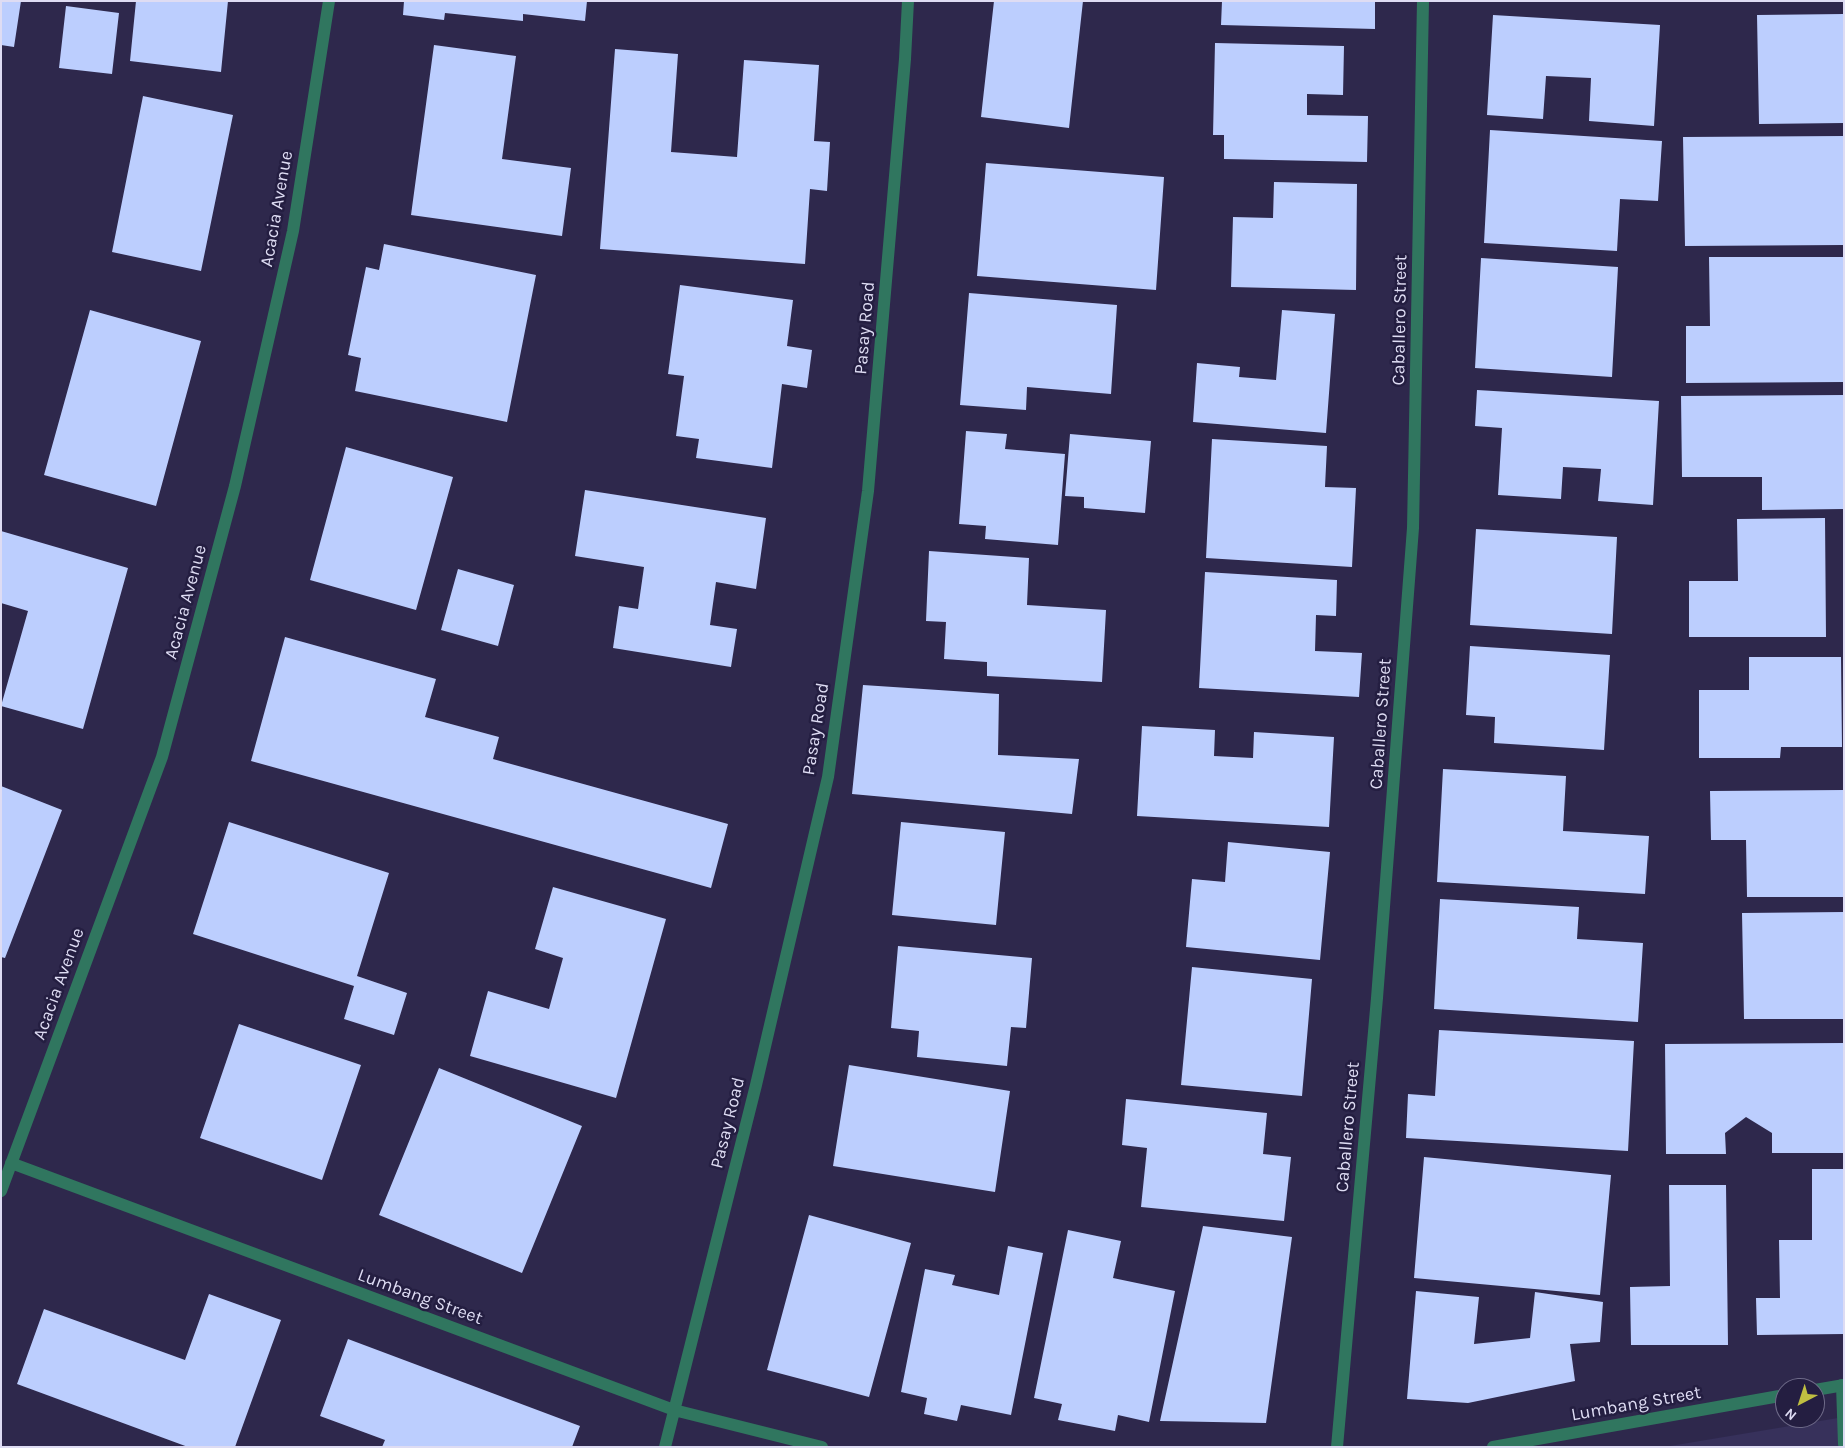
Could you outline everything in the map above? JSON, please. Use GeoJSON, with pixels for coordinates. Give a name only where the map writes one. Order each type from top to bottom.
{"type":"FeatureCollection","features":[{"type":"Feature","properties":{"kind":"street","name":"Acacia Avenue"},"geometry":{"type":"LineString","coordinates":[[1,1191],[162,757],[235,486],[293,231],[329,1]]}},
{"type":"Feature","properties":{"kind":"street","name":"Pasay Road"},"geometry":{"type":"LineString","coordinates":[[665,1447],[756,1085],[828,777],[868,491],[905,59],[908,1]]}},
{"type":"Feature","properties":{"kind":"street","name":"Caballero Street"},"geometry":{"type":"LineString","coordinates":[[1337,1447],[1377,998],[1413,528],[1423,1]]}},
{"type":"Feature","properties":{"kind":"street","name":"Lumbang Street"},"geometry":{"type":"LineString","coordinates":[[11,1163],[674,1410],[822,1447]]}},
{"type":"Feature","properties":{"kind":"street"},"geometry":{"type":"LineString","coordinates":[[1825,1388],[1843,1385],[1844,1444]]}},
{"type":"Feature","properties":{"kind":"street","name":"Lumbang Street"},"geometry":{"type":"LineString","coordinates":[[1493,1447],[1775,1397]]}},
{"type":"Feature","properties":{"kind":"shaded area"},"geometry":{"type":"Polygon","coordinates":[[[1844,1417],[1844,1447],[1664,1447],[1778,1428],[1825,1428],[1825,1420],[1844,1417]]]}},
{"type":"Feature","properties":{"kind":"building"},"geometry":{"type":"Polygon","coordinates":[[[1,1],[21,1],[14,47],[1,45],[1,1]]]}},
{"type":"Feature","properties":{"kind":"building"},"geometry":{"type":"Polygon","coordinates":[[[136,1],[228,1],[221,72],[130,61],[136,1]]]}},
{"type":"Feature","properties":{"kind":"building"},"geometry":{"type":"Polygon","coordinates":[[[404,1],[587,1],[585,21],[523,14],[523,21],[445,13],[444,20],[403,15],[404,1]]]}},
{"type":"Feature","properties":{"kind":"building"},"geometry":{"type":"Polygon","coordinates":[[[994,1],[1083,1],[1069,128],[981,117],[994,1]]]}},
{"type":"Feature","properties":{"kind":"building"},"geometry":{"type":"Polygon","coordinates":[[[1222,1],[1375,1],[1375,29],[1221,25],[1222,1]]]}},
{"type":"Feature","properties":{"kind":"building"},"geometry":{"type":"Polygon","coordinates":[[[66,6],[119,13],[112,74],[59,68],[66,6]]]}},
{"type":"Feature","properties":{"kind":"building"},"geometry":{"type":"Polygon","coordinates":[[[1844,14],[1844,123],[1759,124],[1757,15],[1844,14]]]}},
{"type":"Feature","properties":{"kind":"building"},"geometry":{"type":"Polygon","coordinates":[[[1493,15],[1660,25],[1654,126],[1589,121],[1591,78],[1546,76],[1543,119],[1487,115],[1493,15]]]}},
{"type":"Feature","properties":{"kind":"building"},"geometry":{"type":"Polygon","coordinates":[[[1215,43],[1344,46],[1343,95],[1307,94],[1307,115],[1368,116],[1367,162],[1224,159],[1224,135],[1213,135],[1215,43]]]}},
{"type":"Feature","properties":{"kind":"building"},"geometry":{"type":"Polygon","coordinates":[[[434,45],[516,56],[502,159],[571,168],[562,236],[411,215],[434,45]]]}},
{"type":"Feature","properties":{"kind":"building"},"geometry":{"type":"Polygon","coordinates":[[[615,49],[678,54],[671,152],[737,157],[744,60],[819,65],[814,141],[830,142],[827,191],[810,189],[805,264],[600,249],[615,49]]]}},
{"type":"Feature","properties":{"kind":"building"},"geometry":{"type":"Polygon","coordinates":[[[143,96],[233,115],[201,271],[112,252],[143,96]]]}},
{"type":"Feature","properties":{"kind":"building"},"geometry":{"type":"Polygon","coordinates":[[[1490,130],[1662,141],[1658,201],[1620,199],[1617,251],[1484,243],[1490,130]]]}},
{"type":"Feature","properties":{"kind":"building"},"geometry":{"type":"Polygon","coordinates":[[[1844,136],[1844,245],[1685,246],[1683,137],[1844,136]]]}},
{"type":"Feature","properties":{"kind":"building"},"geometry":{"type":"Polygon","coordinates":[[[986,163],[1164,177],[1156,290],[977,276],[986,163]]]}},
{"type":"Feature","properties":{"kind":"building"},"geometry":{"type":"Polygon","coordinates":[[[1274,182],[1357,184],[1356,290],[1231,287],[1233,217],[1273,218],[1274,182]]]}},
{"type":"Feature","properties":{"kind":"building"},"geometry":{"type":"Polygon","coordinates":[[[384,244],[536,275],[507,422],[355,391],[361,358],[348,355],[366,267],[379,270],[384,244]]]}},
{"type":"Feature","properties":{"kind":"building"},"geometry":{"type":"Polygon","coordinates":[[[1709,257],[1844,257],[1844,382],[1686,383],[1686,326],[1710,326],[1709,257]]]}},
{"type":"Feature","properties":{"kind":"building"},"geometry":{"type":"Polygon","coordinates":[[[1481,258],[1618,267],[1612,377],[1475,368],[1481,258]]]}},
{"type":"Feature","properties":{"kind":"building"},"geometry":{"type":"Polygon","coordinates":[[[680,285],[793,300],[787,346],[812,350],[807,388],[782,384],[772,468],[696,458],[699,439],[676,436],[684,376],[668,374],[680,285]]]}},
{"type":"Feature","properties":{"kind":"building"},"geometry":{"type":"Polygon","coordinates":[[[969,293],[1117,305],[1111,394],[1027,387],[1026,410],[960,405],[969,293]]]}},
{"type":"Feature","properties":{"kind":"building"},"geometry":{"type":"Polygon","coordinates":[[[90,310],[201,341],[156,506],[44,475],[90,310]]]}},
{"type":"Feature","properties":{"kind":"building"},"geometry":{"type":"Polygon","coordinates":[[[1282,310],[1335,314],[1326,433],[1193,422],[1197,363],[1240,367],[1239,377],[1276,380],[1282,310]]]}},
{"type":"Feature","properties":{"kind":"building"},"geometry":{"type":"Polygon","coordinates":[[[1477,390],[1659,401],[1653,505],[1598,501],[1601,469],[1563,467],[1561,499],[1498,495],[1502,428],[1475,426],[1477,390]]]}},
{"type":"Feature","properties":{"kind":"building"},"geometry":{"type":"Polygon","coordinates":[[[1844,395],[1844,509],[1762,510],[1762,477],[1682,477],[1681,396],[1844,395]]]}},
{"type":"Feature","properties":{"kind":"building"},"geometry":{"type":"Polygon","coordinates":[[[966,431],[1007,434],[1005,449],[1065,454],[1058,545],[985,539],[986,526],[959,524],[966,431]]]}},
{"type":"Feature","properties":{"kind":"building"},"geometry":{"type":"Polygon","coordinates":[[[1070,434],[1151,441],[1145,513],[1084,508],[1084,497],[1065,496],[1070,434]]]}},
{"type":"Feature","properties":{"kind":"building"},"geometry":{"type":"Polygon","coordinates":[[[1212,439],[1327,446],[1325,487],[1356,488],[1352,567],[1206,558],[1212,439]]]}},
{"type":"Feature","properties":{"kind":"building"},"geometry":{"type":"Polygon","coordinates":[[[346,447],[453,477],[416,610],[310,580],[346,447]]]}},
{"type":"Feature","properties":{"kind":"building"},"geometry":{"type":"Polygon","coordinates":[[[585,490],[766,518],[756,589],[716,582],[710,625],[737,629],[731,667],[613,648],[619,606],[638,609],[644,567],[575,556],[585,490]]]}},
{"type":"Feature","properties":{"kind":"building"},"geometry":{"type":"Polygon","coordinates":[[[1825,518],[1826,637],[1689,637],[1689,581],[1738,581],[1737,519],[1825,518]]]}},
{"type":"Feature","properties":{"kind":"building"},"geometry":{"type":"Polygon","coordinates":[[[1476,529],[1617,537],[1612,634],[1470,625],[1476,529]]]}},
{"type":"Feature","properties":{"kind":"building"},"geometry":{"type":"Polygon","coordinates":[[[1,531],[128,568],[83,729],[1,706],[28,611],[1,603],[1,531]]]}},
{"type":"Feature","properties":{"kind":"building"},"geometry":{"type":"Polygon","coordinates":[[[929,551],[1029,558],[1027,605],[1106,610],[1102,682],[987,676],[987,662],[944,659],[946,622],[926,621],[929,551]]]}},
{"type":"Feature","properties":{"kind":"building"},"geometry":{"type":"Polygon","coordinates":[[[458,569],[514,585],[498,646],[441,630],[458,569]]]}},
{"type":"Feature","properties":{"kind":"building"},"geometry":{"type":"Polygon","coordinates":[[[1205,572],[1337,580],[1336,616],[1316,615],[1315,651],[1362,653],[1359,697],[1199,688],[1205,572]]]}},
{"type":"Feature","properties":{"kind":"building"},"geometry":{"type":"Polygon","coordinates":[[[285,637],[436,679],[425,717],[499,737],[493,759],[728,824],[711,888],[251,761],[285,637]]]}},
{"type":"Feature","properties":{"kind":"building"},"geometry":{"type":"Polygon","coordinates":[[[1470,646],[1610,655],[1604,750],[1494,743],[1495,717],[1466,715],[1470,646]]]}},
{"type":"Feature","properties":{"kind":"building"},"geometry":{"type":"Polygon","coordinates":[[[1749,657],[1841,657],[1842,747],[1781,747],[1780,758],[1699,758],[1699,690],[1749,690],[1749,657]]]}},
{"type":"Feature","properties":{"kind":"building"},"geometry":{"type":"Polygon","coordinates":[[[863,685],[999,694],[998,755],[1079,759],[1072,814],[852,794],[863,685]]]}},
{"type":"Feature","properties":{"kind":"building"},"geometry":{"type":"Polygon","coordinates":[[[1142,726],[1215,730],[1214,756],[1253,758],[1254,732],[1334,737],[1329,827],[1137,816],[1142,726]]]}},
{"type":"Feature","properties":{"kind":"building"},"geometry":{"type":"Polygon","coordinates":[[[1443,769],[1566,776],[1563,831],[1649,836],[1645,894],[1437,882],[1443,769]]]}},
{"type":"Feature","properties":{"kind":"building"},"geometry":{"type":"Polygon","coordinates":[[[1,786],[62,810],[5,958],[1,957],[1,786]]]}},
{"type":"Feature","properties":{"kind":"building"},"geometry":{"type":"Polygon","coordinates":[[[1844,790],[1844,897],[1747,897],[1746,840],[1711,840],[1710,791],[1844,790]]]}},
{"type":"Feature","properties":{"kind":"building"},"geometry":{"type":"Polygon","coordinates":[[[229,822],[389,873],[357,976],[407,993],[394,1035],[344,1019],[354,986],[193,934],[229,822]]]}},
{"type":"Feature","properties":{"kind":"building"},"geometry":{"type":"Polygon","coordinates":[[[901,822],[1005,832],[996,925],[892,915],[901,822]]]}},
{"type":"Feature","properties":{"kind":"building"},"geometry":{"type":"Polygon","coordinates":[[[1228,842],[1330,852],[1320,960],[1186,947],[1192,879],[1225,882],[1228,842]]]}},
{"type":"Feature","properties":{"kind":"building"},"geometry":{"type":"Polygon","coordinates":[[[553,887],[666,919],[616,1098],[470,1056],[488,991],[549,1009],[563,958],[535,949],[553,887]]]}},
{"type":"Feature","properties":{"kind":"building"},"geometry":{"type":"Polygon","coordinates":[[[1440,899],[1579,907],[1577,939],[1643,943],[1638,1022],[1434,1009],[1440,899]]]}},
{"type":"Feature","properties":{"kind":"building"},"geometry":{"type":"Polygon","coordinates":[[[1844,912],[1844,1019],[1744,1019],[1742,913],[1844,912]]]}},
{"type":"Feature","properties":{"kind":"building"},"geometry":{"type":"Polygon","coordinates":[[[898,946],[1032,958],[1026,1028],[1011,1027],[1007,1066],[917,1057],[919,1031],[891,1028],[898,946]]]}},
{"type":"Feature","properties":{"kind":"building"},"geometry":{"type":"Polygon","coordinates":[[[1192,967],[1312,979],[1302,1096],[1181,1085],[1192,967]]]}},
{"type":"Feature","properties":{"kind":"building"},"geometry":{"type":"Polygon","coordinates":[[[239,1024],[361,1065],[322,1180],[200,1138],[239,1024]]]}},
{"type":"Feature","properties":{"kind":"building"},"geometry":{"type":"Polygon","coordinates":[[[1439,1030],[1634,1041],[1628,1151],[1406,1138],[1408,1094],[1435,1096],[1439,1030]]]}},
{"type":"Feature","properties":{"kind":"building"},"geometry":{"type":"Polygon","coordinates":[[[1844,1043],[1844,1153],[1772,1153],[1772,1133],[1746,1117],[1725,1133],[1726,1154],[1666,1154],[1665,1044],[1844,1043]]]}},
{"type":"Feature","properties":{"kind":"building"},"geometry":{"type":"Polygon","coordinates":[[[849,1065],[1010,1091],[995,1192],[833,1166],[849,1065]]]}},
{"type":"Feature","properties":{"kind":"building"},"geometry":{"type":"Polygon","coordinates":[[[439,1068],[582,1126],[522,1273],[379,1215],[439,1068]]]}},
{"type":"Feature","properties":{"kind":"building"},"geometry":{"type":"Polygon","coordinates":[[[1126,1099],[1267,1113],[1263,1154],[1291,1157],[1284,1221],[1141,1207],[1147,1148],[1122,1145],[1126,1099]]]}},
{"type":"Feature","properties":{"kind":"building"},"geometry":{"type":"Polygon","coordinates":[[[1424,1157],[1611,1175],[1600,1295],[1414,1278],[1424,1157]]]}},
{"type":"Feature","properties":{"kind":"building"},"geometry":{"type":"Polygon","coordinates":[[[1812,1169],[1844,1169],[1844,1334],[1757,1335],[1756,1298],[1780,1298],[1779,1240],[1812,1240],[1812,1169]]]}},
{"type":"Feature","properties":{"kind":"building"},"geometry":{"type":"Polygon","coordinates":[[[1669,1185],[1726,1185],[1728,1345],[1631,1345],[1630,1287],[1670,1286],[1669,1185]]]}},
{"type":"Feature","properties":{"kind":"building"},"geometry":{"type":"Polygon","coordinates":[[[809,1215],[911,1243],[869,1397],[767,1370],[809,1215]]]}},
{"type":"Feature","properties":{"kind":"building"},"geometry":{"type":"Polygon","coordinates":[[[1203,1226],[1292,1237],[1266,1423],[1160,1421],[1203,1226]]]}},
{"type":"Feature","properties":{"kind":"building"},"geometry":{"type":"Polygon","coordinates":[[[1068,1230],[1121,1241],[1113,1278],[1175,1291],[1149,1422],[1118,1415],[1115,1431],[1058,1420],[1062,1404],[1034,1398],[1068,1230]]]}},
{"type":"Feature","properties":{"kind":"building"},"geometry":{"type":"Polygon","coordinates":[[[1008,1246],[1043,1253],[1011,1415],[961,1405],[957,1421],[924,1414],[927,1398],[901,1392],[925,1269],[955,1275],[952,1285],[999,1295],[1008,1246]]]}},
{"type":"Feature","properties":{"kind":"building"},"geometry":{"type":"Polygon","coordinates":[[[1416,1291],[1479,1297],[1474,1344],[1530,1338],[1535,1292],[1603,1302],[1600,1342],[1570,1344],[1575,1381],[1468,1403],[1407,1399],[1416,1291]]]}},
{"type":"Feature","properties":{"kind":"building"},"geometry":{"type":"Polygon","coordinates":[[[209,1294],[281,1320],[235,1447],[188,1447],[17,1384],[44,1309],[185,1360],[209,1294]]]}},
{"type":"Feature","properties":{"kind":"building"},"geometry":{"type":"Polygon","coordinates":[[[348,1339],[580,1426],[572,1447],[382,1447],[385,1440],[320,1416],[348,1339]]]}}]}
